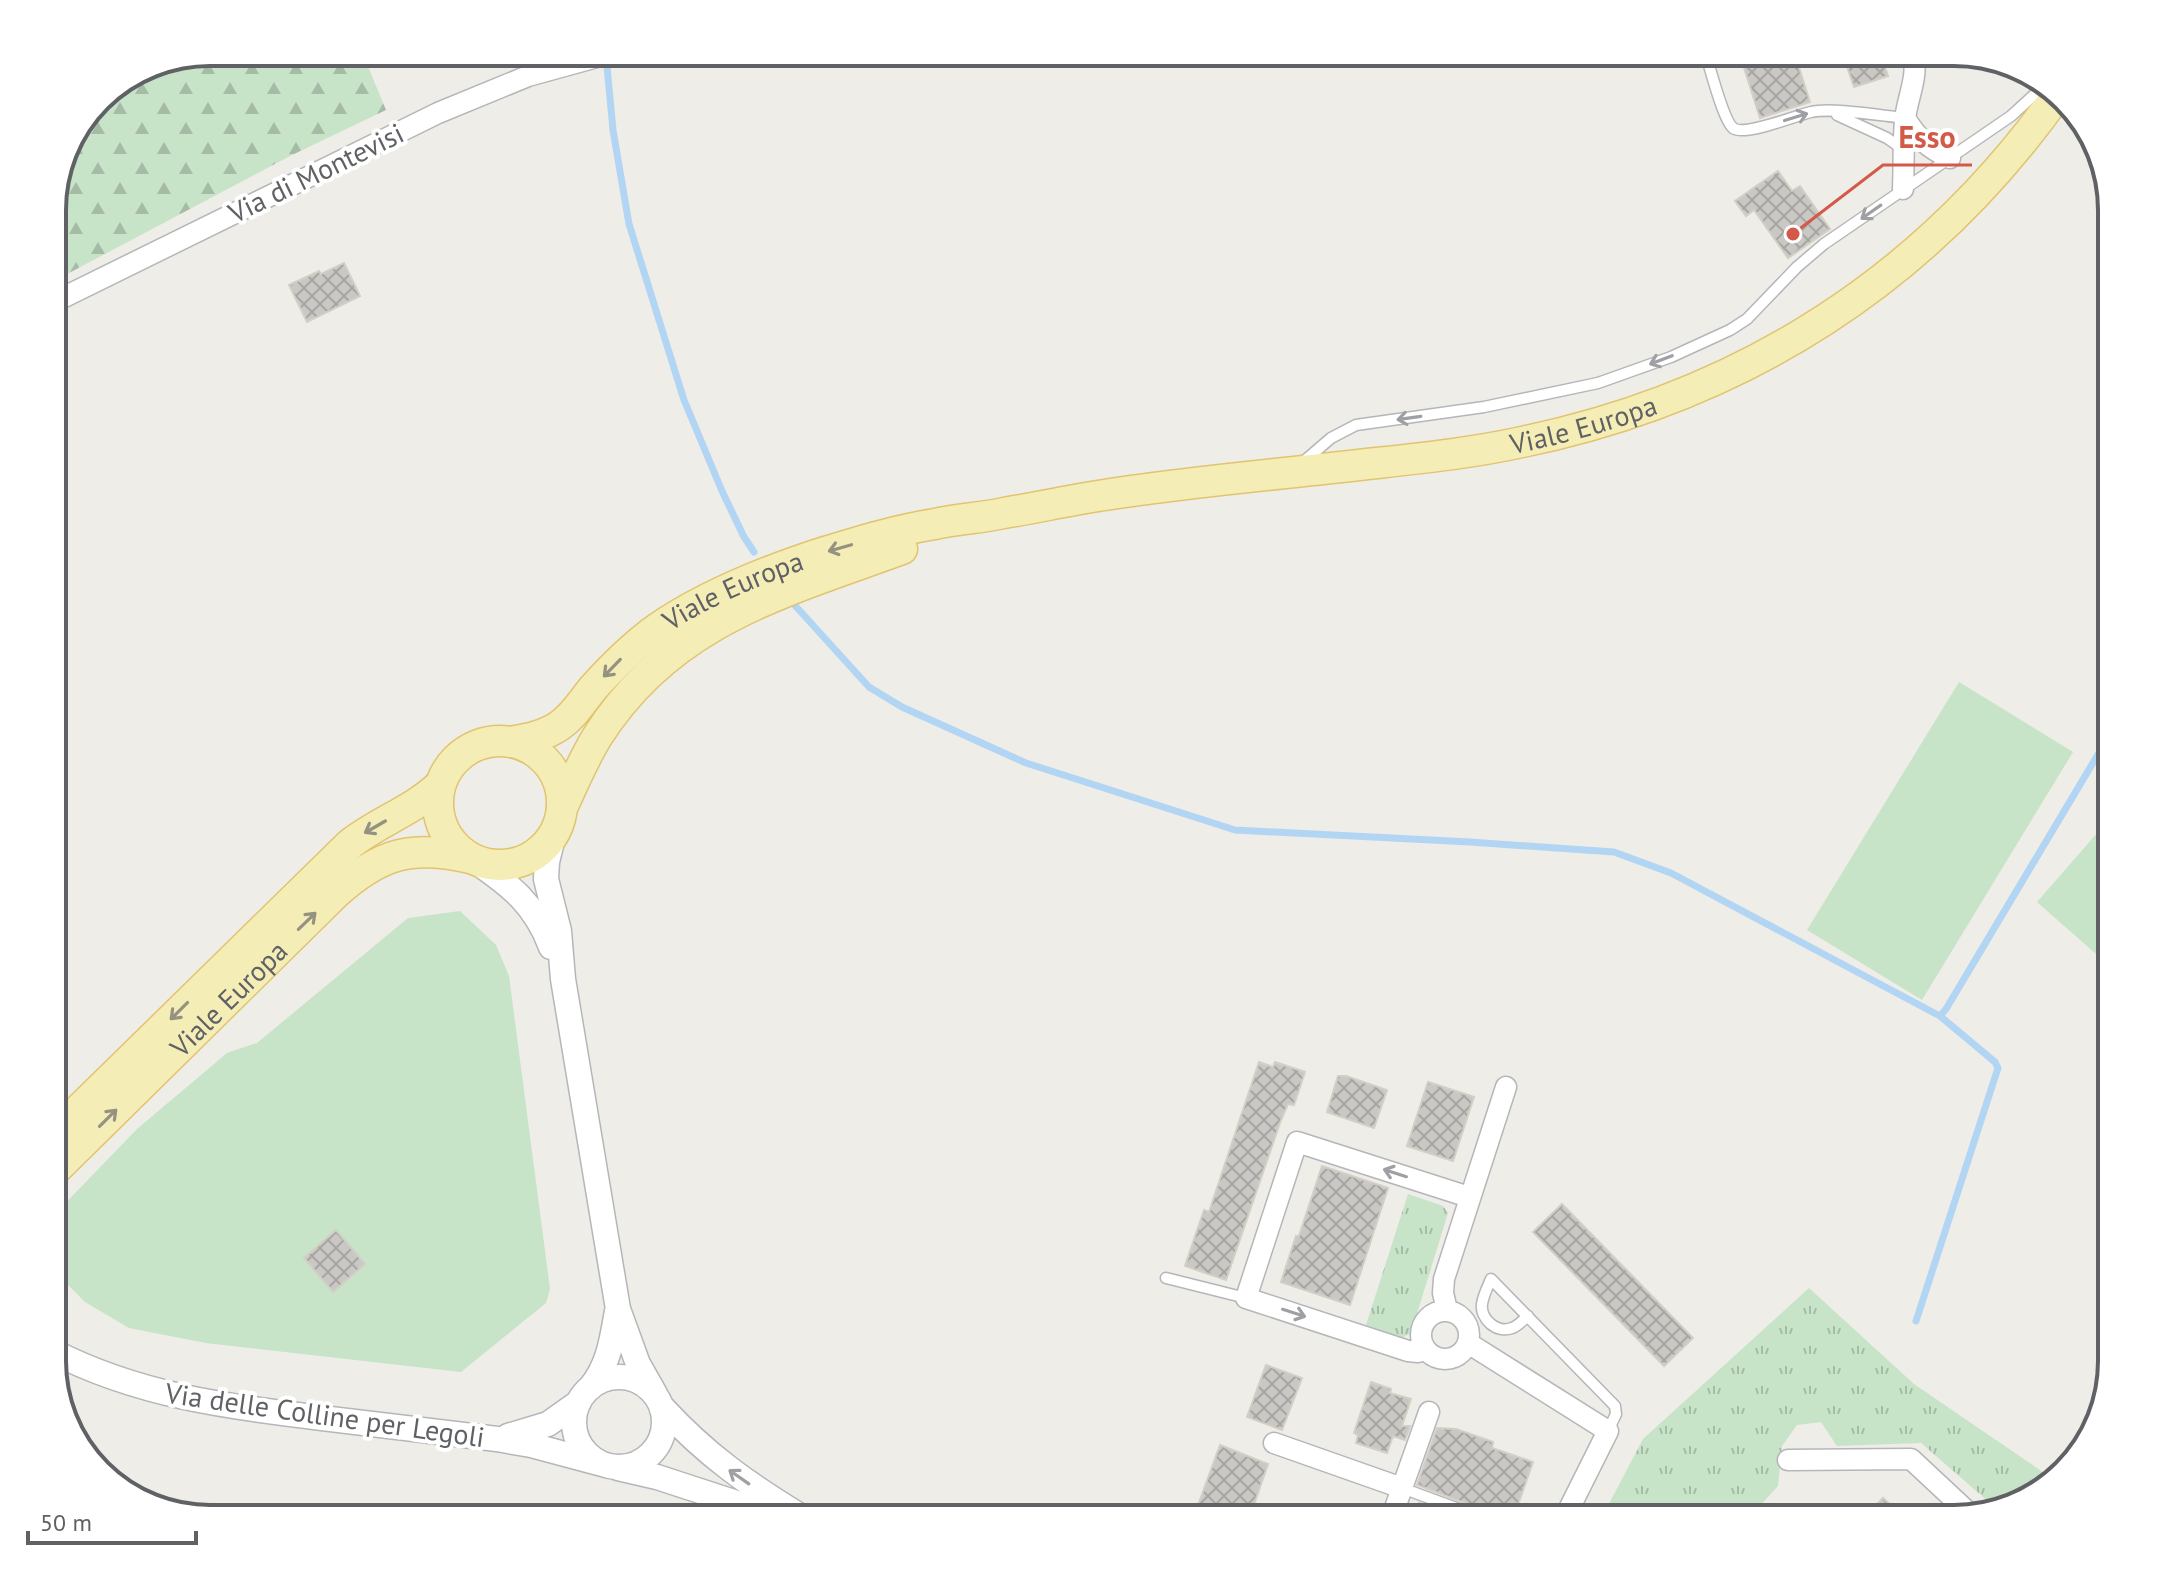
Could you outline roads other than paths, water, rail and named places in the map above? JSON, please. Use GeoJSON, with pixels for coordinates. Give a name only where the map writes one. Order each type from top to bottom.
{"type":"FeatureCollection","features":[{"type":"Feature","properties":{"kind":"main road","name":"Viale Europa"},"geometry":{"type":"LineString","coordinates":[[66,1158],[243,966],[350,844],[420,801],[440,785],[452,764],[472,748],[497,741],[538,737],[558,727],[609,670],[641,641],[723,592],[821,553],[893,532],[942,522],[1100,496],[1485,449],[1556,435],[1657,404],[1746,365],[1816,326],[1905,262],[1983,188],[2051,104]]}},
{"type":"Feature","properties":{"kind":"main road","name":"Viale Europa"},"geometry":{"type":"LineString","coordinates":[[66,1124],[243,966],[372,866],[389,858],[421,851],[447,853],[501,866],[514,864],[537,853],[547,844],[588,753],[618,708],[657,667],[703,631],[742,610],[803,585],[998,514]]}},
{"type":"Feature","properties":{"kind":"main road"},"geometry":{"type":"LineString","coordinates":[[510,742],[534,752],[553,770],[562,795],[558,821]]}},
{"type":"Feature","properties":{"kind":"main road"},"geometry":{"type":"LineString","coordinates":[[440,785],[437,806],[442,827],[453,845],[472,859]]}},
{"type":"Feature","properties":{"kind":"street","name":"Via di Montevisi"},"geometry":{"type":"LineString","coordinates":[[66,296],[438,113],[528,76],[562,66]]}},
{"type":"Feature","properties":{"kind":"street"},"geometry":{"type":"LineString","coordinates":[[1903,189],[1905,118],[1916,66]]}},
{"type":"Feature","properties":{"kind":"street"},"geometry":{"type":"LineString","coordinates":[[1905,118],[1927,146],[1950,158]]}},
{"type":"Feature","properties":{"kind":"street"},"geometry":{"type":"LineString","coordinates":[[558,821],[547,862],[546,879],[559,931],[563,979],[618,1309],[638,1364],[658,1400],[665,1422],[656,1450],[645,1460],[631,1466],[609,1466],[589,1456],[580,1445],[575,1431],[574,1416],[609,1355],[618,1309]]}},
{"type":"Feature","properties":{"kind":"street"},"geometry":{"type":"LineString","coordinates":[[472,859],[518,893],[529,905],[545,931],[563,979]]}},
{"type":"Feature","properties":{"kind":"street"},"geometry":{"type":"LineString","coordinates":[[1447,1310],[1444,1279],[1506,1087]]}},
{"type":"Feature","properties":{"kind":"street"},"geometry":{"type":"LineString","coordinates":[[1425,1349],[1408,1351],[1246,1298],[1297,1142],[1469,1197]]}},
{"type":"Feature","properties":{"kind":"street"},"geometry":{"type":"LineString","coordinates":[[1447,1310],[1460,1315],[1468,1325],[1468,1343],[1459,1355],[1440,1359],[1425,1349],[1421,1329],[1433,1314],[1447,1310]]}},
{"type":"Feature","properties":{"kind":"street"},"geometry":{"type":"LineString","coordinates":[[1468,1343],[1608,1431],[1571,1505]]}},
{"type":"Feature","properties":{"kind":"street","name":"Via delle Colline per Legoli"},"geometry":{"type":"LineString","coordinates":[[66,1357],[109,1377],[192,1400],[247,1410],[531,1445],[657,1477],[743,1505]]}},
{"type":"Feature","properties":{"kind":"street"},"geometry":{"type":"LineString","coordinates":[[497,1439],[548,1424],[600,1381],[615,1377],[630,1378],[644,1384],[695,1442],[720,1463],[783,1505]]}},
{"type":"Feature","properties":{"kind":"street"},"geometry":{"type":"LineString","coordinates":[[1396,1505],[1429,1412]]}},
{"type":"Feature","properties":{"kind":"street"},"geometry":{"type":"LineString","coordinates":[[1274,1443],[1402,1488]]}},
{"type":"Feature","properties":{"kind":"street"},"geometry":{"type":"LineString","coordinates":[[1788,1460],[1911,1459],[1960,1505]]}},
{"type":"Feature","properties":{"kind":"lane"},"geometry":{"type":"LineString","coordinates":[[1709,66],[1726,118],[1733,128],[1742,131],[1815,111],[1905,118]]}},
{"type":"Feature","properties":{"kind":"lane"},"geometry":{"type":"LineString","coordinates":[[1291,473],[1331,438],[1356,425],[1484,407],[1598,383],[1682,352],[1730,330],[1747,319],[1807,258],[2011,116],[2037,92]]}},
{"type":"Feature","properties":{"kind":"lane"},"geometry":{"type":"LineString","coordinates":[[1824,111],[1862,125],[1904,150]]}},
{"type":"Feature","properties":{"kind":"lane"},"geometry":{"type":"LineString","coordinates":[[1166,1278],[1246,1298]]}},
{"type":"Feature","properties":{"kind":"lane"},"geometry":{"type":"LineString","coordinates":[[1528,1316],[1514,1328],[1503,1330],[1485,1320],[1482,1303],[1491,1279],[1528,1316],[1615,1406],[1616,1414],[1608,1431]]}},
{"type":"Feature","properties":{"kind":"lane"},"geometry":{"type":"LineString","coordinates":[[1402,1488],[1448,1505]]}},
{"type":"Feature","properties":{"kind":"waterway"},"geometry":{"type":"LineString","coordinates":[[607,66],[613,130],[629,224],[684,400],[722,491],[754,552]]}},
{"type":"Feature","properties":{"kind":"waterway"},"geometry":{"type":"LineString","coordinates":[[790,600],[869,687],[902,707],[1026,763],[1235,830],[1614,852],[1671,873],[1940,1016],[2098,754]]}},
{"type":"Feature","properties":{"kind":"waterway"},"geometry":{"type":"LineString","coordinates":[[1916,1321],[1998,1068],[1995,1062],[1940,1016]]}},
{"type":"Feature","properties":{"kind":"place","name":"Esso"},"geometry":{"type":"Point","coordinates":[1793,234]}}]}
